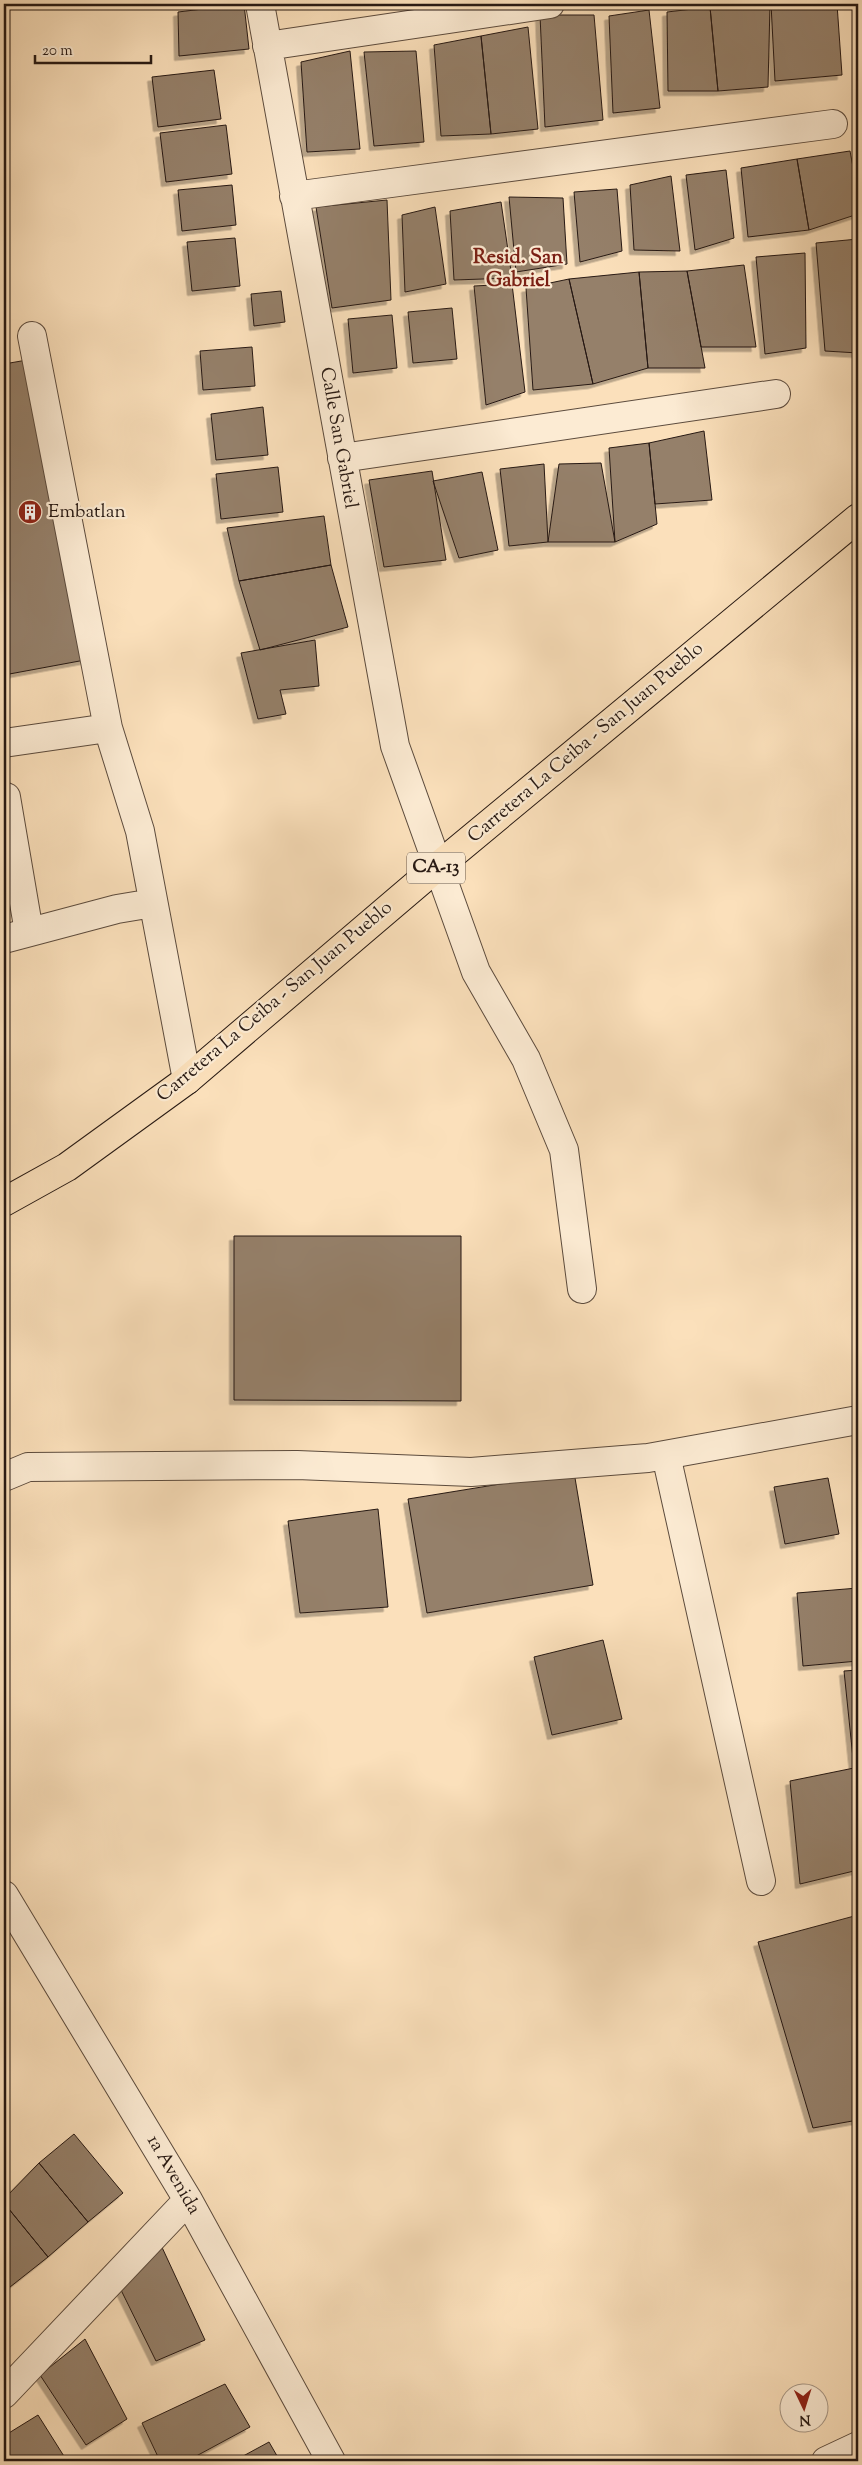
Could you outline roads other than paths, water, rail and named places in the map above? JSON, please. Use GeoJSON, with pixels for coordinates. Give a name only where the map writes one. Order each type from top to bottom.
{"type":"FeatureCollection","features":[{"type":"Feature","properties":{"kind":"main road","name":"Carretera La Ceiba - San Juan Pueblo"},"geometry":{"type":"LineString","coordinates":[[4,1202],[67,1167],[187,1080],[437,867],[858,518]]}},
{"type":"Feature","properties":{"kind":"street","name":"Calle San Gabriel"},"geometry":{"type":"LineString","coordinates":[[260,4],[394,746],[476,972],[526,1059],[564,1150],[582,1289]]}},
{"type":"Feature","properties":{"kind":"street"},"geometry":{"type":"LineString","coordinates":[[267,46],[542,4]]}},
{"type":"Feature","properties":{"kind":"street"},"geometry":{"type":"LineString","coordinates":[[294,196],[833,124]]}},
{"type":"Feature","properties":{"kind":"street"},"geometry":{"type":"LineString","coordinates":[[32,336],[108,728],[140,830],[187,1080]]}},
{"type":"Feature","properties":{"kind":"street"},"geometry":{"type":"LineString","coordinates":[[342,458],[776,394]]}},
{"type":"Feature","properties":{"kind":"street"},"geometry":{"type":"LineString","coordinates":[[4,743],[108,728]]}},
{"type":"Feature","properties":{"kind":"street"},"geometry":{"type":"LineString","coordinates":[[6,797],[16,935],[117,909],[154,903]]}},
{"type":"Feature","properties":{"kind":"street"},"geometry":{"type":"LineString","coordinates":[[4,1477],[28,1467],[297,1465],[472,1472],[666,1455],[858,1420]]}},
{"type":"Feature","properties":{"kind":"street"},"geometry":{"type":"LineString","coordinates":[[666,1455],[761,1881]]}},
{"type":"Feature","properties":{"kind":"street","name":"1a Avenida"},"geometry":{"type":"LineString","coordinates":[[4,1895],[188,2200],[331,2461]]}},
{"type":"Feature","properties":{"kind":"street"},"geometry":{"type":"LineString","coordinates":[[4,2394],[188,2200]]}},
{"type":"Feature","properties":{"kind":"street"},"geometry":{"type":"LineString","coordinates":[[826,2461],[858,2446]]}},
{"type":"Feature","properties":{"kind":"place","name":"Embatlan"},"geometry":{"type":"Point","coordinates":[30,512]}},
{"type":"Feature","properties":{"kind":"district","name":"Resid. San Gabriel"},"geometry":{"type":"Point","coordinates":[518,270]}}]}
